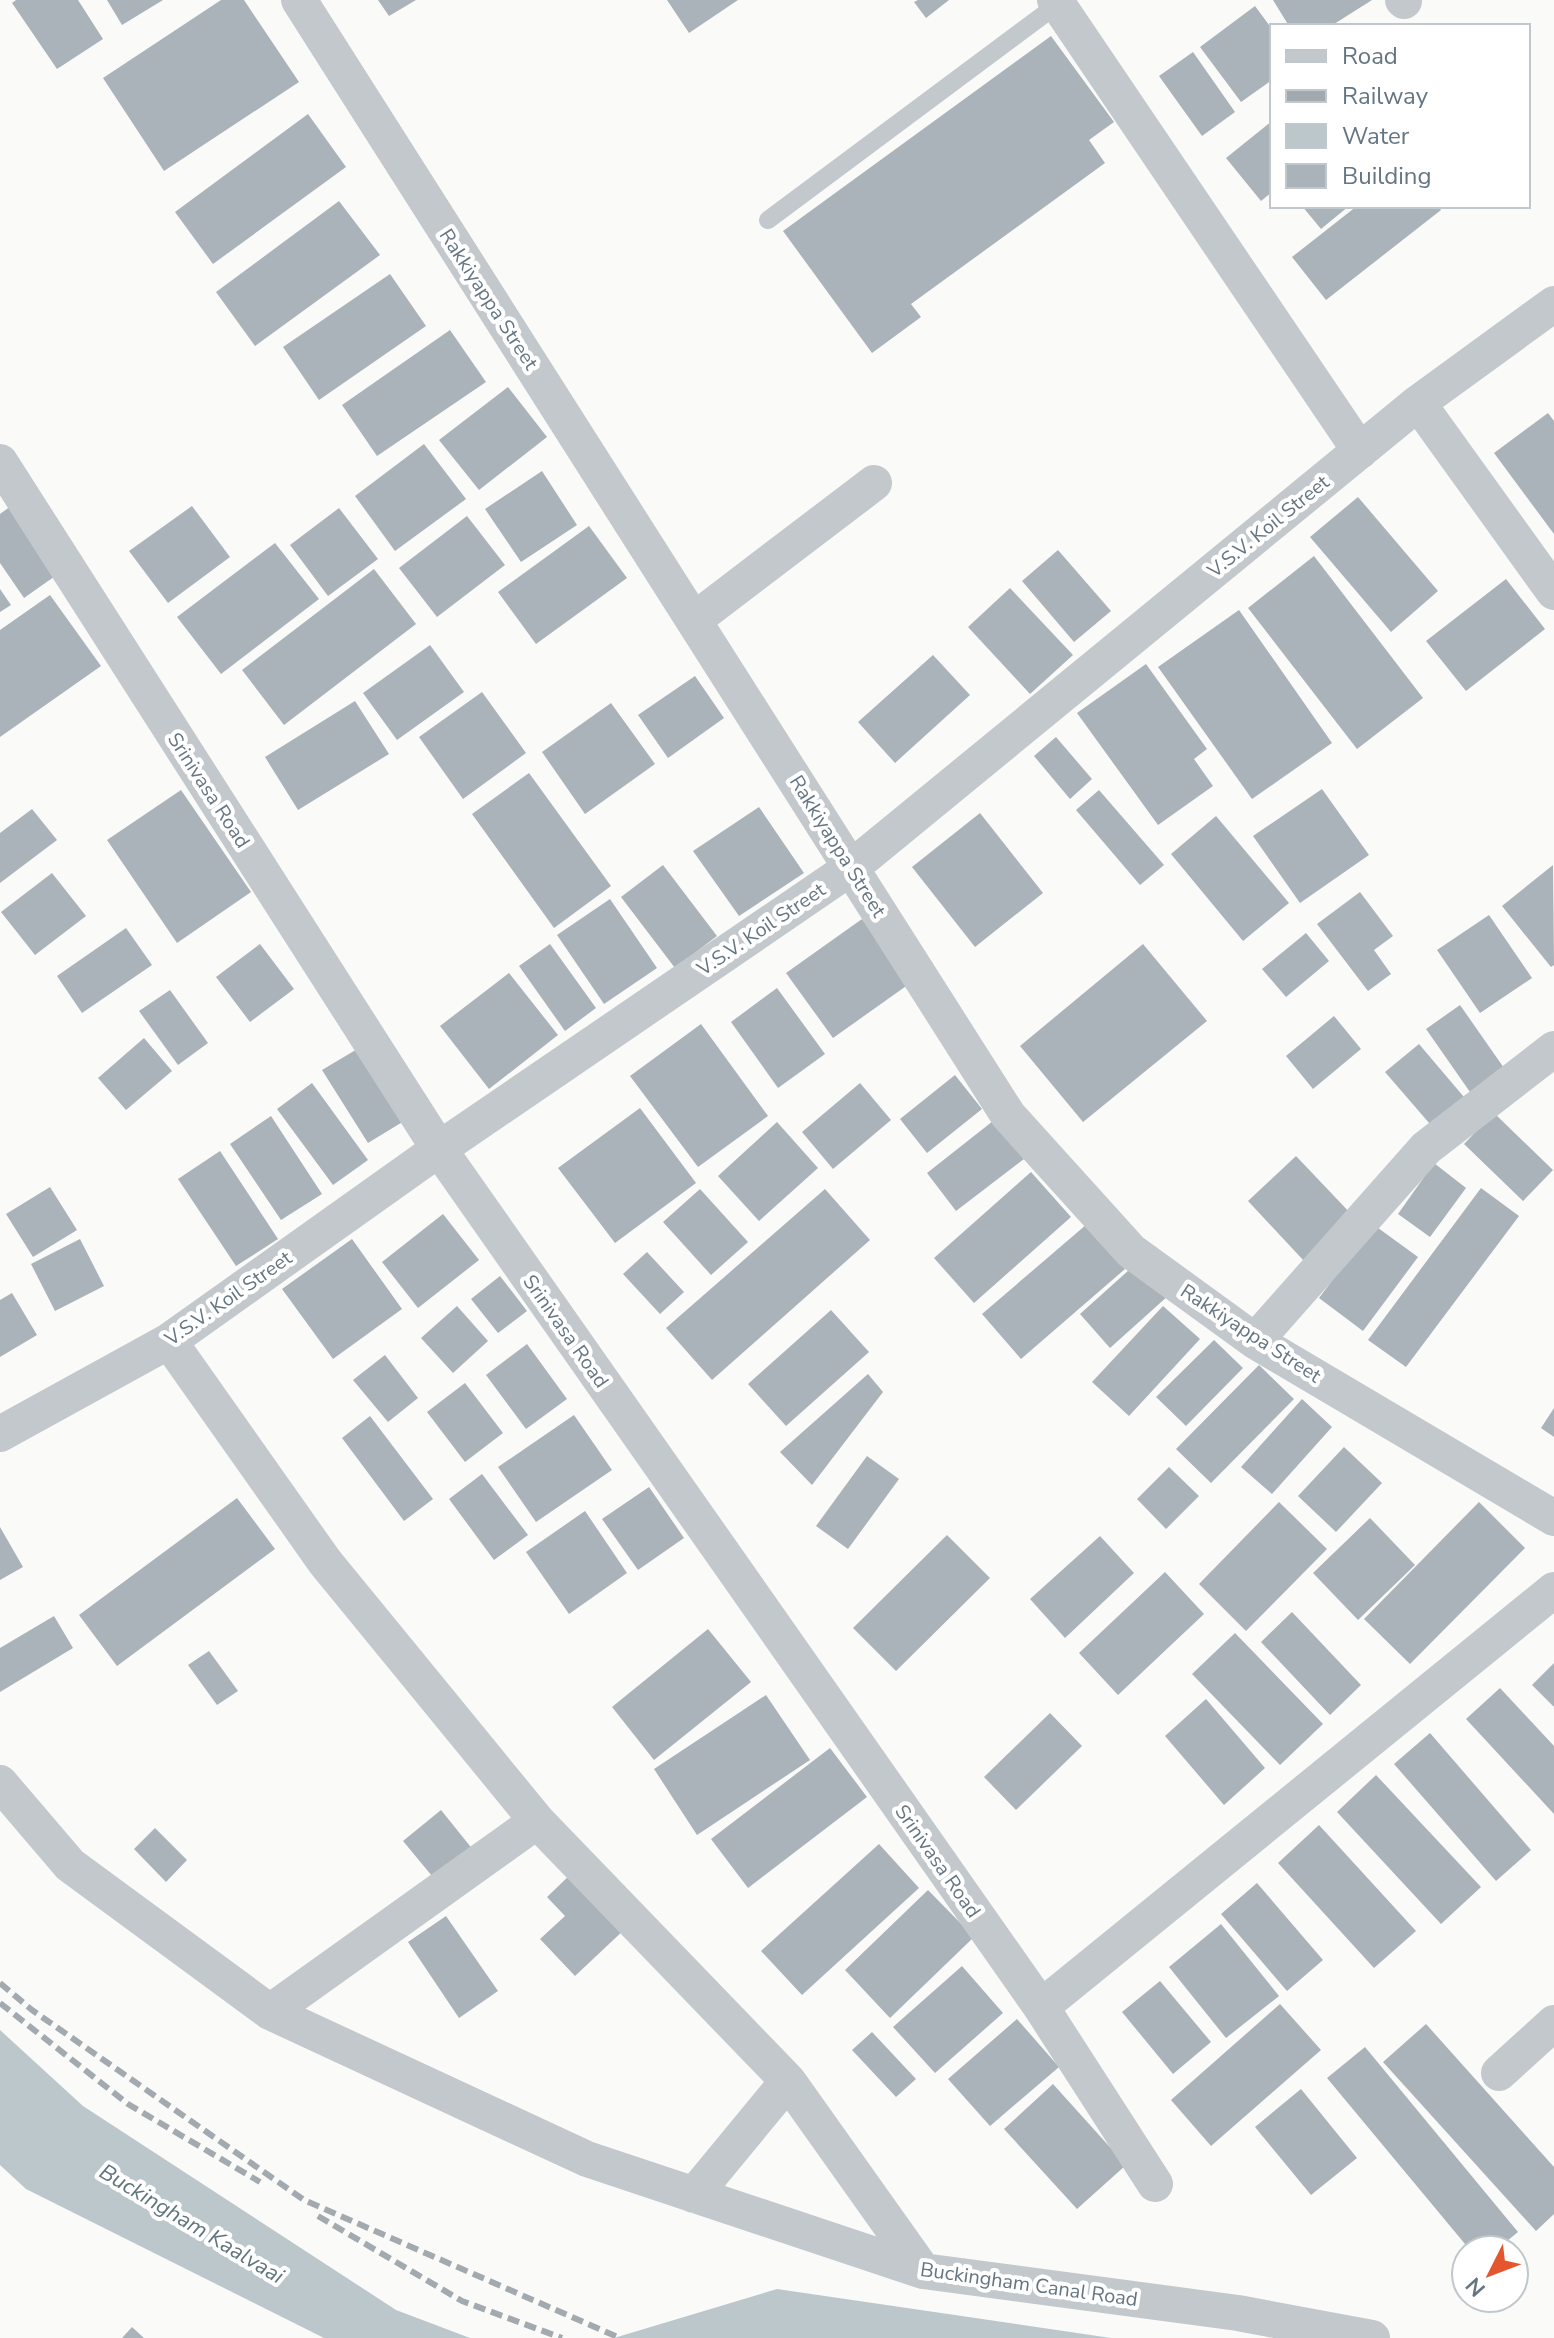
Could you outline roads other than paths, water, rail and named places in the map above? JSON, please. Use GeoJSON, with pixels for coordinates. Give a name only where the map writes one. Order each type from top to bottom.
{"type":"FeatureCollection","features":[{"type":"Feature","properties":{"kind":"street","name":"Rakkiyappa Street"},"geometry":{"type":"LineString","coordinates":[[299,0],[1008,1115],[1131,1251],[1255,1341],[1554,1518]]}},
{"type":"Feature","properties":{"kind":"street"},"geometry":{"type":"LineString","coordinates":[[1056,2],[1360,451]]}},
{"type":"Feature","properties":{"kind":"street","name":"V.S.V. Koil Street"},"geometry":{"type":"LineString","coordinates":[[0,1434],[169,1341],[439,1149],[852,867],[1418,403],[1554,304]]}},
{"type":"Feature","properties":{"kind":"street"},"geometry":{"type":"LineString","coordinates":[[1418,403],[1554,592]]}},
{"type":"Feature","properties":{"kind":"street","name":"Srinivasa Road"},"geometry":{"type":"LineString","coordinates":[[0,462],[439,1149],[1041,2007],[1155,2184]]}},
{"type":"Feature","properties":{"kind":"street"},"geometry":{"type":"LineString","coordinates":[[694,620],[874,483]]}},
{"type":"Feature","properties":{"kind":"street"},"geometry":{"type":"LineString","coordinates":[[1255,1341],[1426,1148],[1554,1049]]}},
{"type":"Feature","properties":{"kind":"street"},"geometry":{"type":"LineString","coordinates":[[169,1341],[325,1562],[537,1821],[788,2081],[923,2271]]}},
{"type":"Feature","properties":{"kind":"street"},"geometry":{"type":"LineString","coordinates":[[1041,2007],[1554,1590]]}},
{"type":"Feature","properties":{"kind":"street","name":"Buckingham Canal Road"},"geometry":{"type":"LineString","coordinates":[[0,1783],[70,1865],[270,2012],[587,2159],[923,2271],[1238,2313],[1372,2338]]}},
{"type":"Feature","properties":{"kind":"street"},"geometry":{"type":"LineString","coordinates":[[270,2012],[537,1821]]}},
{"type":"Feature","properties":{"kind":"street"},"geometry":{"type":"LineString","coordinates":[[1499,2073],[1554,2023]]}},
{"type":"Feature","properties":{"kind":"street"},"geometry":{"type":"LineString","coordinates":[[694,2195],[788,2081]]}},
{"type":"Feature","properties":{"kind":"lane"},"geometry":{"type":"LineString","coordinates":[[768,220],[1056,2]]}},
{"type":"Feature","properties":{"kind":"water","name":"Buckingham Kaalvaai"},"geometry":{"type":"Polygon","coordinates":[[[0,2030],[83,2106],[396,2310],[470,2338],[324,2338],[26,2189],[0,2165],[0,2030]]]}},
{"type":"Feature","properties":{"kind":"water"},"geometry":{"type":"Polygon","coordinates":[[[777,2289],[1111,2338],[614,2338],[777,2289]]]}},
{"type":"Feature","properties":{"kind":"railway"},"geometry":{"type":"LineString","coordinates":[[0,1983],[32,2010],[304,2200],[620,2338]]}},
{"type":"Feature","properties":{"kind":"railway"},"geometry":{"type":"LineString","coordinates":[[0,2003],[128,2104],[260,2182]]}},
{"type":"Feature","properties":{"kind":"railway"},"geometry":{"type":"LineString","coordinates":[[318,2216],[462,2301],[562,2338]]}}]}
